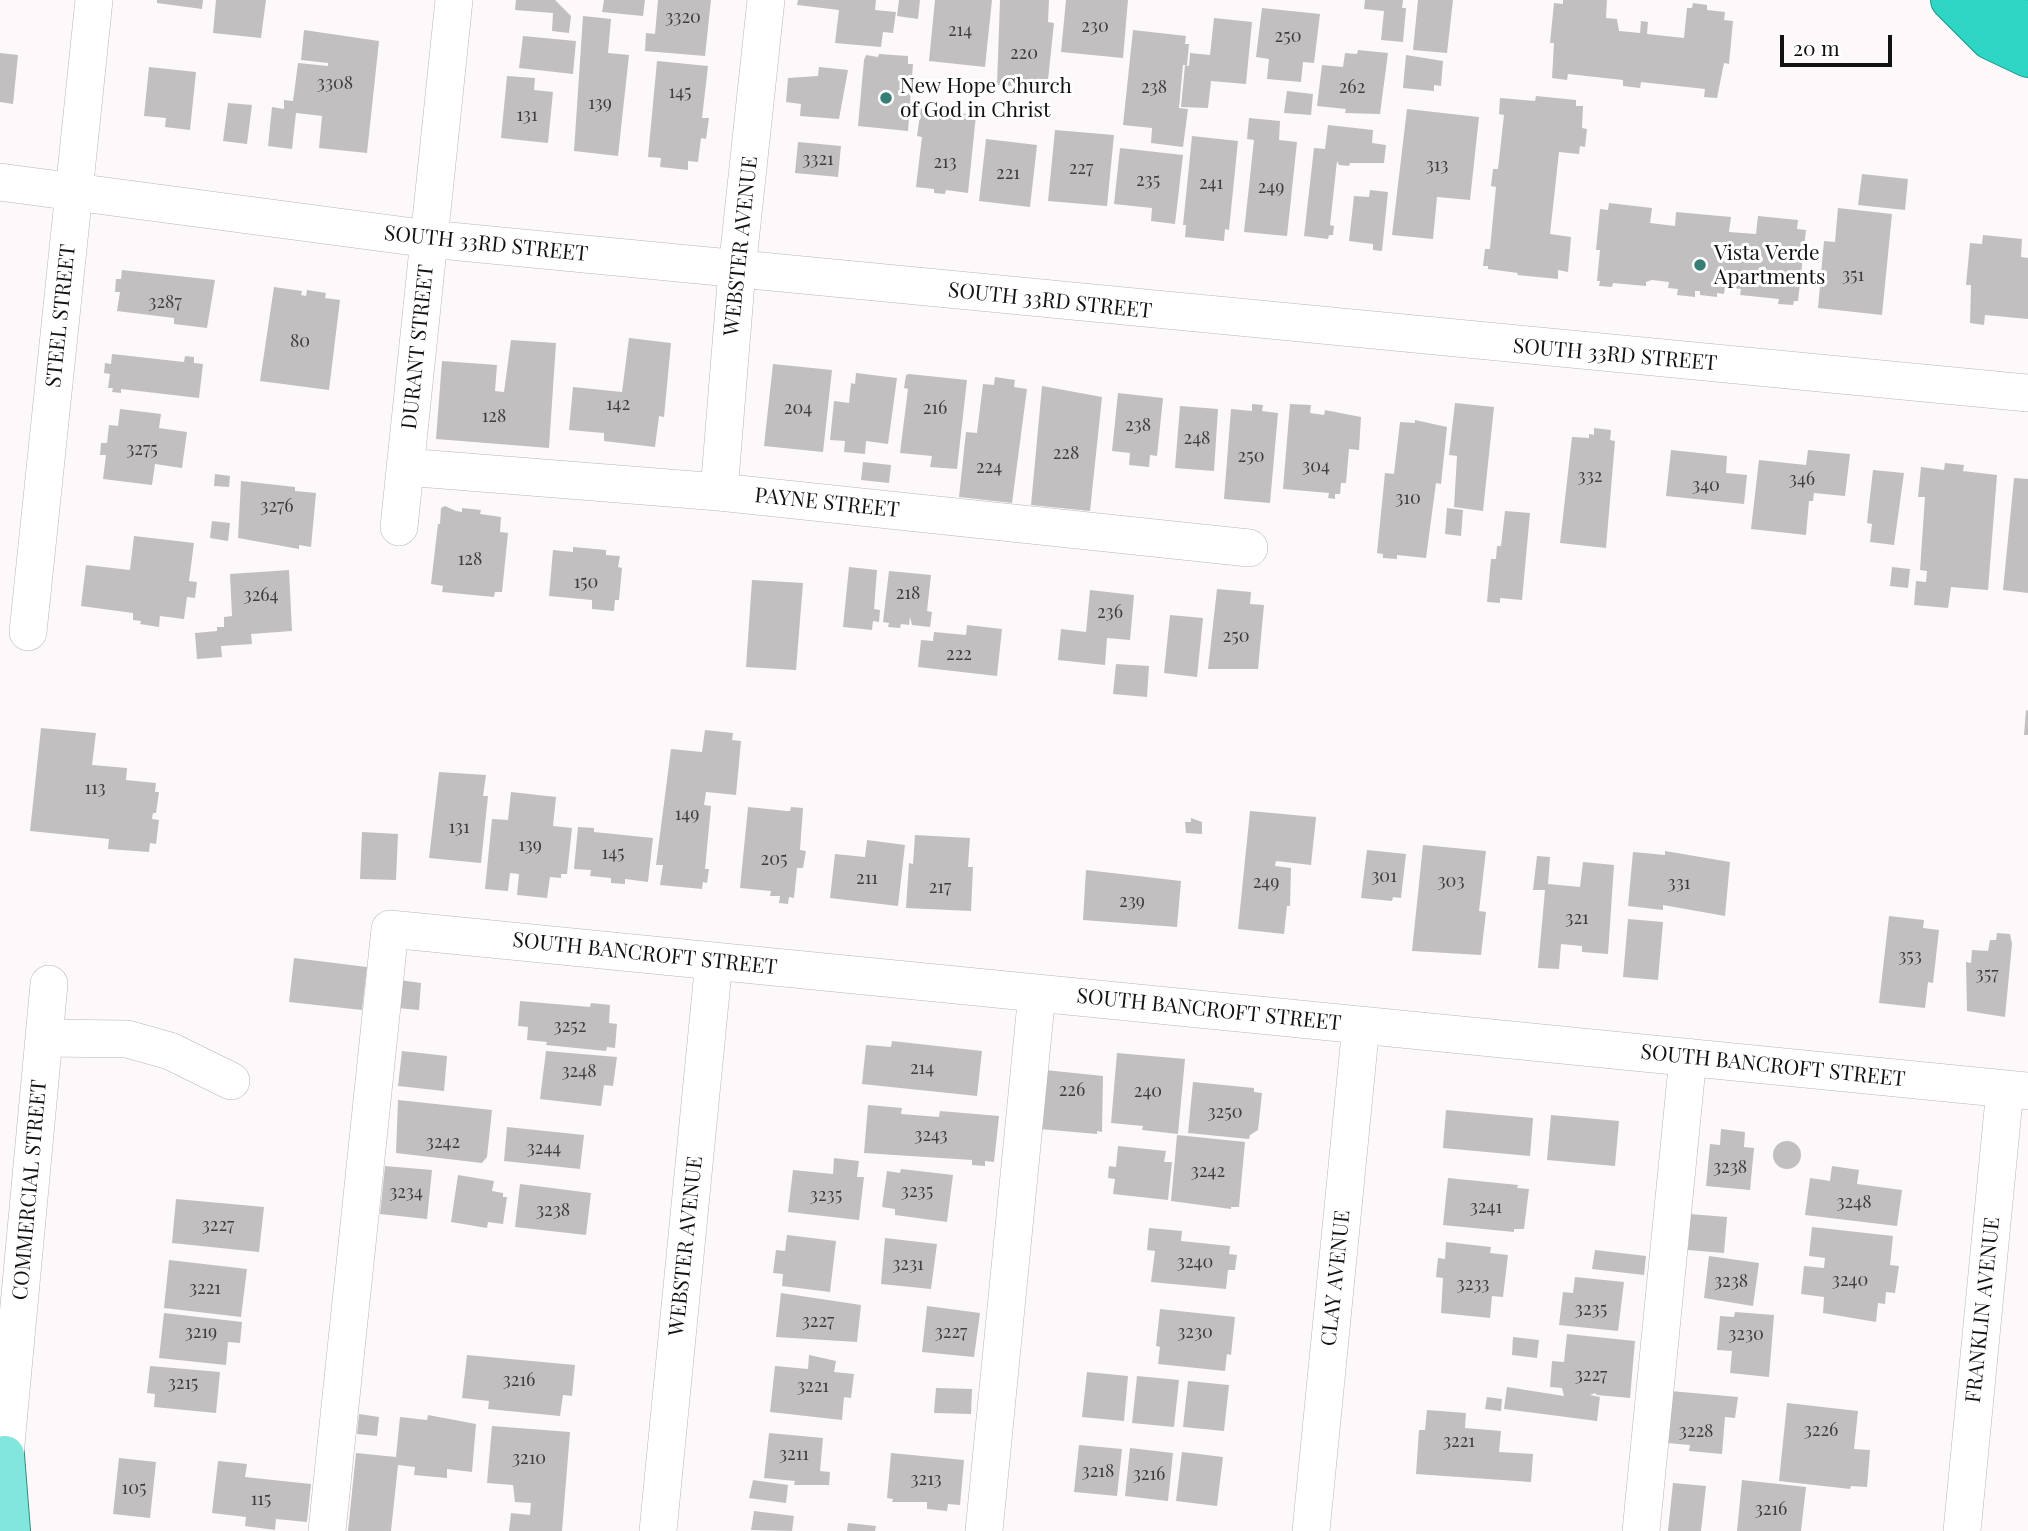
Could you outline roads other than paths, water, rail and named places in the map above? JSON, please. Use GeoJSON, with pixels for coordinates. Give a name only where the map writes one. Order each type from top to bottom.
{"type":"FeatureCollection","features":[{"type":"Feature","properties":{"kind":"highway"},"geometry":{"type":"LineString","coordinates":[[1950,0],[1990,40],[2028,58]]}},
{"type":"Feature","properties":{"kind":"highway"},"geometry":{"type":"LineString","coordinates":[[1986,0],[2028,22]]}},
{"type":"Feature","properties":{"kind":"main road"},"geometry":{"type":"LineString","coordinates":[[3,1467],[11,1531]]}},
{"type":"Feature","properties":{"kind":"street","name":"STEEL STREET"},"geometry":{"type":"LineString","coordinates":[[28,632],[94,0]]}},
{"type":"Feature","properties":{"kind":"street","name":"DURANT STREET"},"geometry":{"type":"LineString","coordinates":[[399,527],[454,0]]}},
{"type":"Feature","properties":{"kind":"street","name":"WEBSTER AVENUE"},"geometry":{"type":"LineString","coordinates":[[719,492],[737,270],[766,0]]}},
{"type":"Feature","properties":{"kind":"street","name":"SOUTH 33RD STREET"},"geometry":{"type":"LineString","coordinates":[[0,182],[429,239],[2028,393]]}},
{"type":"Feature","properties":{"kind":"street","name":"PAYNE STREET"},"geometry":{"type":"LineString","coordinates":[[405,467],[719,492],[1249,548]]}},
{"type":"Feature","properties":{"kind":"street","name":"SOUTH BANCROFT STREET"},"geometry":{"type":"LineString","coordinates":[[327,1531],[390,929],[2017,1090]]}},
{"type":"Feature","properties":{"kind":"street","name":"WEBSTER AVENUE"},"geometry":{"type":"LineString","coordinates":[[658,1531],[713,961]]}},
{"type":"Feature","properties":{"kind":"street","name":"COMMERCIAL STREET"},"geometry":{"type":"LineString","coordinates":[[3,1467],[49,984]]}},
{"type":"Feature","properties":{"kind":"street"},"geometry":{"type":"LineString","coordinates":[[984,1531],[1037,993]]}},
{"type":"Feature","properties":{"kind":"street","name":"CLAY AVENUE"},"geometry":{"type":"LineString","coordinates":[[1311,1531],[1361,1025]]}},
{"type":"Feature","properties":{"kind":"street"},"geometry":{"type":"LineString","coordinates":[[44,1038],[127,1039],[170,1051],[231,1081]]}},
{"type":"Feature","properties":{"kind":"street"},"geometry":{"type":"LineString","coordinates":[[1641,1531],[1688,1057]]}},
{"type":"Feature","properties":{"kind":"street","name":"FRANKLIN AVENUE"},"geometry":{"type":"LineString","coordinates":[[1962,1531],[2017,1090]]}},
{"type":"Feature","properties":{"kind":"place","name":"New Hope Church of God in Christ"},"geometry":{"type":"Point","coordinates":[886,98]}},
{"type":"Feature","properties":{"kind":"place","name":"Vista Verde Apartments"},"geometry":{"type":"Point","coordinates":[1700,265]}}]}
